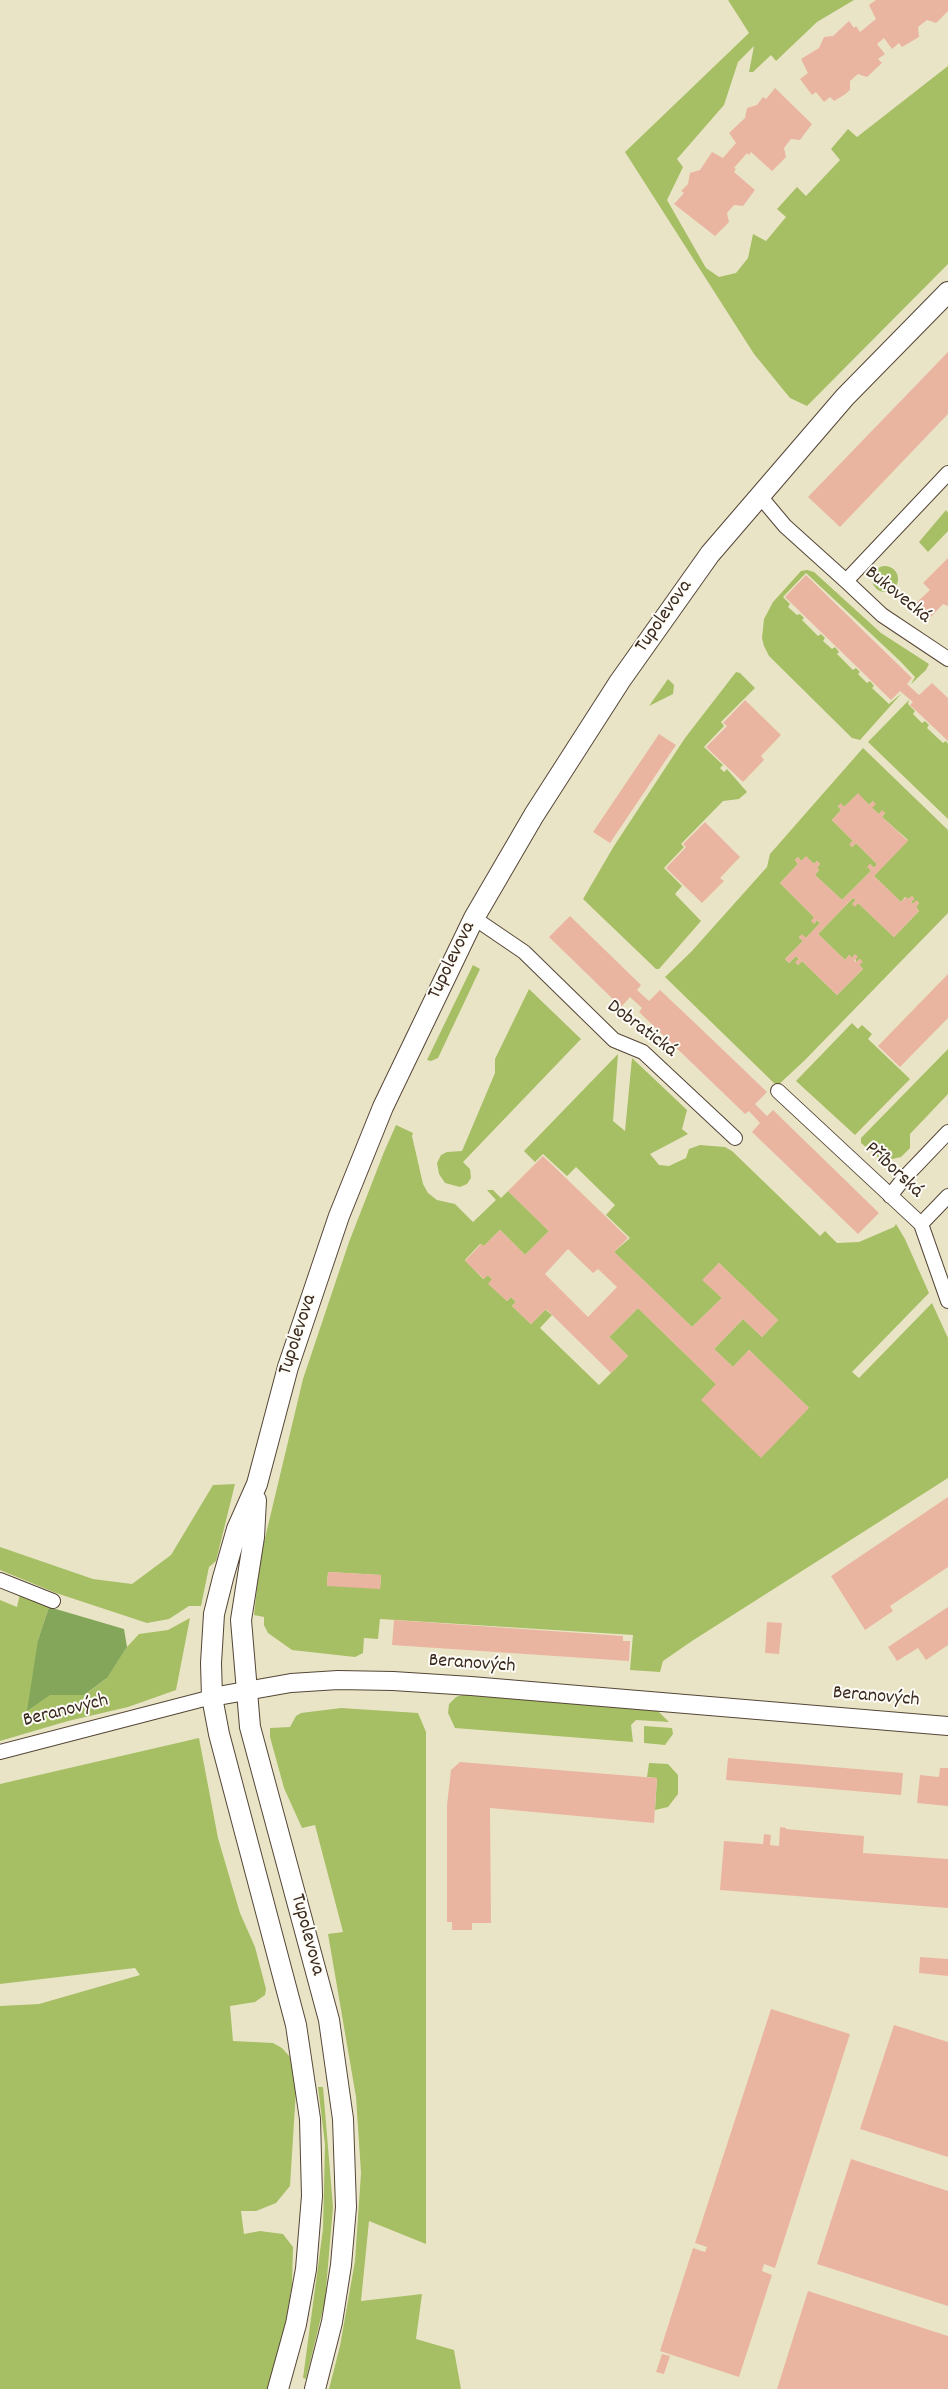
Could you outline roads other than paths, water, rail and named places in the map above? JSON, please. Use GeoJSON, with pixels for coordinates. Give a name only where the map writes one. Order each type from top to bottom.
{"type":"FeatureCollection","features":[{"type":"Feature","properties":{"kind":"main road","name":"Tupolevova"},"geometry":{"type":"LineString","coordinates":[[278,2389],[296,2324],[306,2269],[312,2196],[312,2160],[304,2071],[296,2025],[219,1734],[212,1697],[211,1663],[214,1614],[238,1529],[257,1484],[288,1368],[340,1216],[383,1108],[474,918],[550,790],[625,674],[710,554],[845,397],[948,292]]}},
{"type":"Feature","properties":{"kind":"main road","name":"Tupolevova"},"geometry":{"type":"LineString","coordinates":[[257,1484],[254,1536],[240,1620],[245,1690],[254,1742],[329,2020],[344,2119],[346,2207],[341,2265],[332,2322],[315,2389]]}},
{"type":"Feature","properties":{"kind":"street"},"geometry":{"type":"LineString","coordinates":[[759,495],[785,526],[846,580],[948,473]]}},
{"type":"Feature","properties":{"kind":"street","name":"Bukovecká"},"geometry":{"type":"LineString","coordinates":[[846,580],[882,615],[948,659]]}},
{"type":"Feature","properties":{"kind":"street","name":"Dobratická"},"geometry":{"type":"LineString","coordinates":[[474,918],[524,952],[614,1040],[643,1052],[735,1138]]}},
{"type":"Feature","properties":{"kind":"street","name":"Příborská"},"geometry":{"type":"LineString","coordinates":[[778,1091],[921,1224],[948,1301]]}},
{"type":"Feature","properties":{"kind":"street"},"geometry":{"type":"LineString","coordinates":[[890,1196],[948,1132]]}},
{"type":"Feature","properties":{"kind":"street"},"geometry":{"type":"LineString","coordinates":[[921,1224],[948,1196]]}},
{"type":"Feature","properties":{"kind":"street"},"geometry":{"type":"LineString","coordinates":[[0,1580],[53,1601]]}},
{"type":"Feature","properties":{"kind":"street","name":"Beranových"},"geometry":{"type":"LineString","coordinates":[[0,1752],[212,1697],[245,1690],[329,1681],[393,1681],[471,1686],[948,1726]]}},
{"type":"Feature","properties":{"kind":"street","name":"Tupolevova"},"geometry":{"type":"LineString","coordinates":[[286,2389],[296,2324]]}}]}
